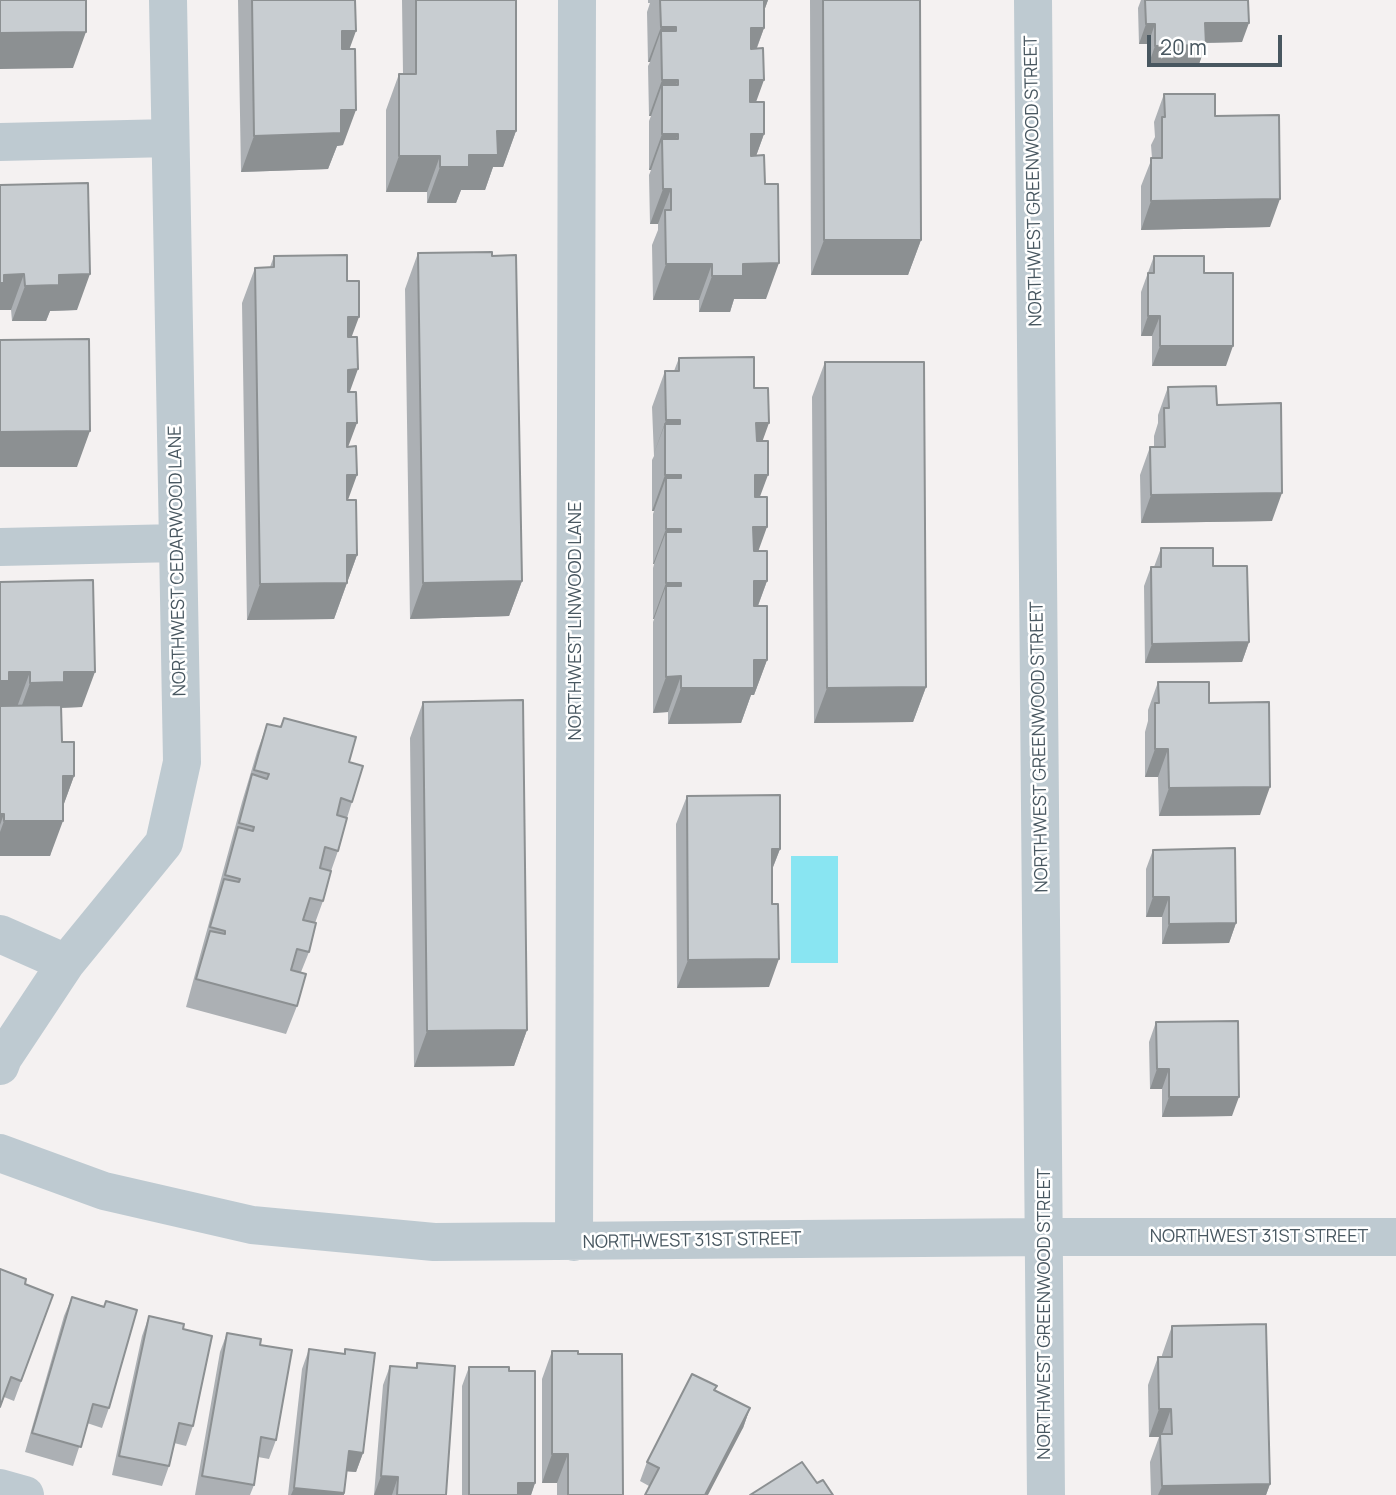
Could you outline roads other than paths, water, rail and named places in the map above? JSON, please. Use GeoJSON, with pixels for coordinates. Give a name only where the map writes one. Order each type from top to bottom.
{"type":"FeatureCollection","features":[{"type":"Feature","properties":{"kind":"street","name":"NORTHWEST CEDARWOOD LANE"},"geometry":{"type":"LineString","coordinates":[[0,1066],[66,963],[164,843],[182,762],[168,0]]}},
{"type":"Feature","properties":{"kind":"street","name":"NORTHWEST LINWOOD LANE"},"geometry":{"type":"LineString","coordinates":[[574,1242],[577,0]]}},
{"type":"Feature","properties":{"kind":"street","name":"NORTHWEST GREENWOOD STREET"},"geometry":{"type":"LineString","coordinates":[[1033,0],[1046,1495]]}},
{"type":"Feature","properties":{"kind":"street"},"geometry":{"type":"LineString","coordinates":[[0,142],[170,138]]}},
{"type":"Feature","properties":{"kind":"street"},"geometry":{"type":"LineString","coordinates":[[0,547],[178,543]]}},
{"type":"Feature","properties":{"kind":"street"},"geometry":{"type":"LineString","coordinates":[[0,934],[66,963]]}},
{"type":"Feature","properties":{"kind":"street","name":"NORTHWEST 31ST STREET"},"geometry":{"type":"LineString","coordinates":[[0,1153],[104,1191],[251,1225],[433,1242],[1396,1237]]}},
{"type":"Feature","properties":{"kind":"street"},"geometry":{"type":"LineString","coordinates":[[0,1488],[24,1495]]}},
{"type":"Feature","properties":{"kind":"water"},"geometry":{"type":"Polygon","coordinates":[[[791,856],[838,856],[838,963],[791,963],[791,856]]]}}]}
